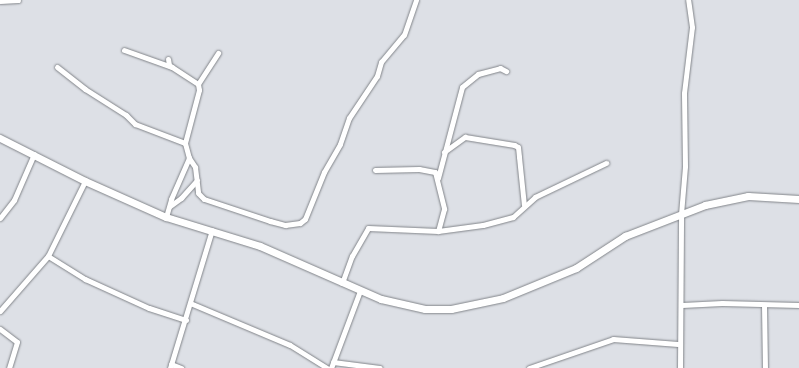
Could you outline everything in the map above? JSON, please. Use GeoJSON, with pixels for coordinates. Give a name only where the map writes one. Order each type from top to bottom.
{"type":"FeatureCollection","features":[{"type":"Feature","properties":{"kind":"street"},"geometry":{"type":"LineString","coordinates":[[0,1],[18,0]]}},
{"type":"Feature","properties":{"kind":"street"},"geometry":{"type":"LineString","coordinates":[[218,53],[198,84],[199,90],[185,143],[189,158],[195,167],[198,193],[208,202],[285,225],[300,223],[305,219],[324,172],[340,144],[349,118],[377,76],[381,62],[404,35],[416,0]]}},
{"type":"Feature","properties":{"kind":"street"},"geometry":{"type":"LineString","coordinates":[[680,368],[678,344],[682,305],[681,214],[685,166],[684,93],[692,27],[688,0]]}},
{"type":"Feature","properties":{"kind":"street"},"geometry":{"type":"LineString","coordinates":[[124,50],[173,68],[198,84]]}},
{"type":"Feature","properties":{"kind":"street"},"geometry":{"type":"LineString","coordinates":[[168,59],[173,68]]}},
{"type":"Feature","properties":{"kind":"street"},"geometry":{"type":"LineString","coordinates":[[57,67],[135,124],[185,143]]}},
{"type":"Feature","properties":{"kind":"street"},"geometry":{"type":"LineString","coordinates":[[438,178],[459,94],[466,82],[478,74],[496,69],[506,71]]}},
{"type":"Feature","properties":{"kind":"street"},"geometry":{"type":"LineString","coordinates":[[444,153],[464,137],[514,145],[518,147],[524,205]]}},
{"type":"Feature","properties":{"kind":"street"},"geometry":{"type":"LineString","coordinates":[[0,138],[85,181],[166,217],[260,246],[360,291],[405,306],[425,309],[451,309],[477,305],[503,298],[576,268],[625,236],[705,205],[748,196],[799,199]]}},
{"type":"Feature","properties":{"kind":"street"},"geometry":{"type":"LineString","coordinates":[[0,218],[19,189],[34,154]]}},
{"type":"Feature","properties":{"kind":"street"},"geometry":{"type":"LineString","coordinates":[[166,217],[189,158]]}},
{"type":"Feature","properties":{"kind":"street"},"geometry":{"type":"LineString","coordinates":[[342,283],[352,256],[368,228],[438,230],[483,225],[513,217],[524,205],[535,197],[606,163]]}},
{"type":"Feature","properties":{"kind":"street"},"geometry":{"type":"LineString","coordinates":[[375,170],[429,170],[435,172],[438,178],[444,216],[438,230]]}},
{"type":"Feature","properties":{"kind":"street"},"geometry":{"type":"LineString","coordinates":[[170,206],[181,198],[197,180]]}},
{"type":"Feature","properties":{"kind":"street"},"geometry":{"type":"LineString","coordinates":[[0,311],[48,256],[85,181]]}},
{"type":"Feature","properties":{"kind":"street"},"geometry":{"type":"LineString","coordinates":[[0,215],[6,211]]}},
{"type":"Feature","properties":{"kind":"street"},"geometry":{"type":"LineString","coordinates":[[181,368],[170,366],[186,320],[212,230]]}},
{"type":"Feature","properties":{"kind":"street"},"geometry":{"type":"LineString","coordinates":[[48,256],[85,279],[149,308],[186,320]]}},
{"type":"Feature","properties":{"kind":"street"},"geometry":{"type":"LineString","coordinates":[[331,368],[360,291]]}},
{"type":"Feature","properties":{"kind":"street"},"geometry":{"type":"LineString","coordinates":[[682,305],[722,303],[799,305]]}},
{"type":"Feature","properties":{"kind":"street"},"geometry":{"type":"LineString","coordinates":[[190,304],[290,345],[327,368]]}},
{"type":"Feature","properties":{"kind":"street"},"geometry":{"type":"LineString","coordinates":[[764,305],[765,368]]}},
{"type":"Feature","properties":{"kind":"street"},"geometry":{"type":"LineString","coordinates":[[0,329],[17,342],[9,368]]}},
{"type":"Feature","properties":{"kind":"street"},"geometry":{"type":"LineString","coordinates":[[529,368],[613,339],[678,344]]}},
{"type":"Feature","properties":{"kind":"street"},"geometry":{"type":"LineString","coordinates":[[333,362],[380,368]]}}]}
